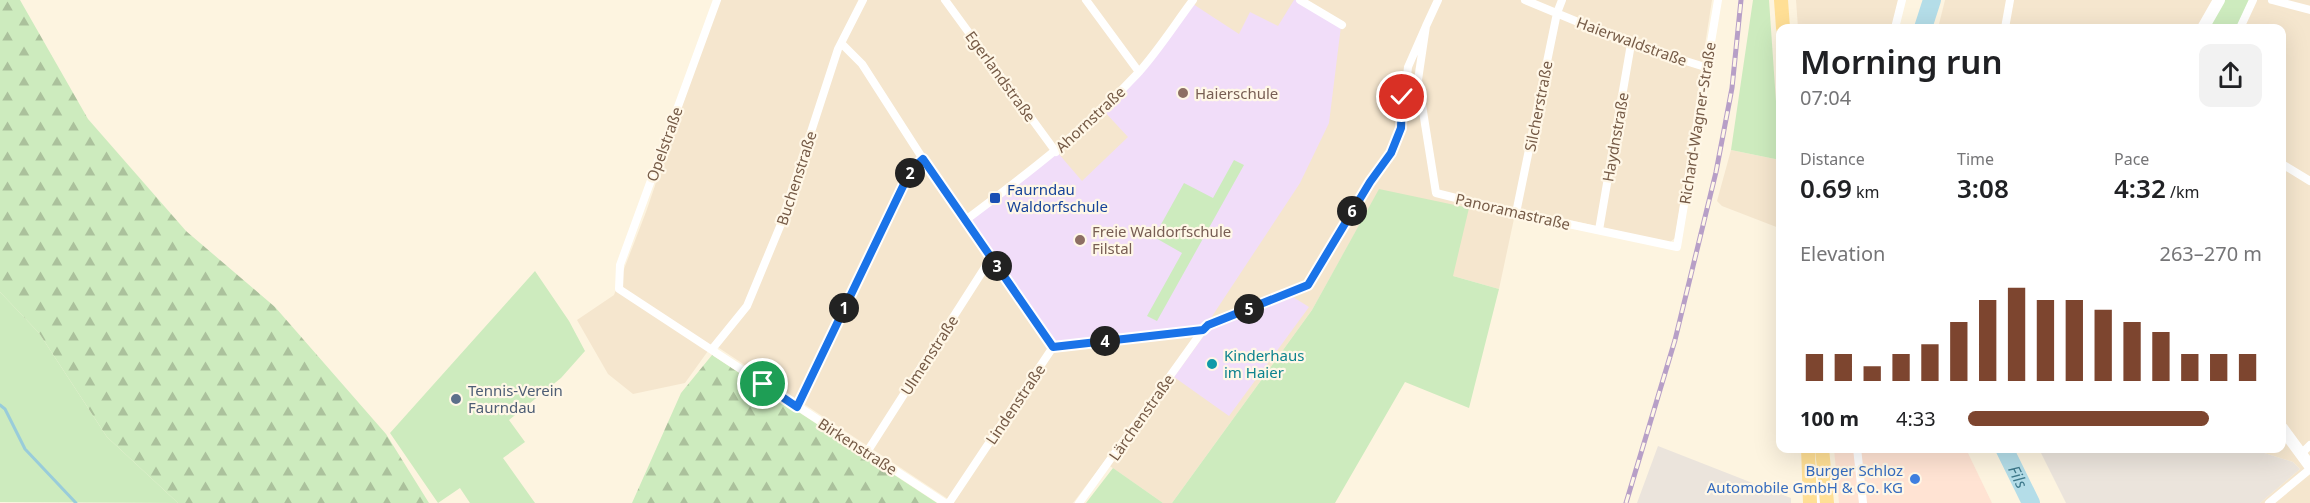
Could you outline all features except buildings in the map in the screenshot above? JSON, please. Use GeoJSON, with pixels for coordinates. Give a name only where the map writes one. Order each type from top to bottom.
{"type":"FeatureCollection","features":[{"type":"Feature","properties":{"kind":"main road"},"geometry":{"type":"LineString","coordinates":[[1780,0],[1783,24]]}},
{"type":"Feature","properties":{"kind":"main road"},"geometry":{"type":"LineString","coordinates":[[1808,453],[1810,503]]}},
{"type":"Feature","properties":{"kind":"main road"},"geometry":{"type":"LineString","coordinates":[[1822,453],[1827,503]]}},
{"type":"Feature","properties":{"kind":"street","name":"Opelstraße"},"geometry":{"type":"LineString","coordinates":[[619,289],[620,265],[717,0]]}},
{"type":"Feature","properties":{"kind":"street","name":"Buchenstraße"},"geometry":{"type":"LineString","coordinates":[[713,348],[747,306],[781,224],[842,44],[862,0]]}},
{"type":"Feature","properties":{"kind":"street","name":"Egerlandstraße"},"geometry":{"type":"LineString","coordinates":[[945,0],[1056,152]]}},
{"type":"Feature","properties":{"kind":"street"},"geometry":{"type":"LineString","coordinates":[[1086,0],[1139,72]]}},
{"type":"Feature","properties":{"kind":"street","name":"Ahornstraße"},"geometry":{"type":"LineString","coordinates":[[966,219],[1056,152],[1139,72],[1193,0]]}},
{"type":"Feature","properties":{"kind":"street"},"geometry":{"type":"LineString","coordinates":[[1300,0],[1342,25]]}},
{"type":"Feature","properties":{"kind":"street","name":"Panoramastraße"},"geometry":{"type":"LineString","coordinates":[[1438,0],[1426,26],[1418,80],[1436,193],[1516,213],[1677,247]]}},
{"type":"Feature","properties":{"kind":"street","name":"Haierwaldstraße"},"geometry":{"type":"LineString","coordinates":[[1525,0],[1631,44],[1705,67]]}},
{"type":"Feature","properties":{"kind":"street","name":"Silcherstraße"},"geometry":{"type":"LineString","coordinates":[[1516,213],[1557,13],[1562,0]]}},
{"type":"Feature","properties":{"kind":"street","name":"Richard-Wagner-Straße"},"geometry":{"type":"LineString","coordinates":[[1677,247],[1705,67],[1718,0]]}},
{"type":"Feature","properties":{"kind":"street"},"geometry":{"type":"LineString","coordinates":[[1896,24],[1902,0]]}},
{"type":"Feature","properties":{"kind":"street"},"geometry":{"type":"LineString","coordinates":[[2006,24],[2010,0]]}},
{"type":"Feature","properties":{"kind":"street"},"geometry":{"type":"LineString","coordinates":[[2206,24],[2219,0]]}},
{"type":"Feature","properties":{"kind":"street"},"geometry":{"type":"LineString","coordinates":[[2242,24],[2253,0]]}},
{"type":"Feature","properties":{"kind":"street"},"geometry":{"type":"LineString","coordinates":[[2272,0],[2310,10]]}},
{"type":"Feature","properties":{"kind":"street","name":"Lindenstraße"},"geometry":{"type":"LineString","coordinates":[[947,503],[1053,347],[1203,330],[1208,325],[1308,285],[1370,182],[1391,153],[1401,128],[1408,67],[1426,26]]}},
{"type":"Feature","properties":{"kind":"street"},"geometry":{"type":"LineString","coordinates":[[842,44],[862,64],[923,159],[1053,347]]}},
{"type":"Feature","properties":{"kind":"street","name":"Haydnstraße"},"geometry":{"type":"LineString","coordinates":[[1599,230],[1631,44]]}},
{"type":"Feature","properties":{"kind":"street"},"geometry":{"type":"LineString","coordinates":[[797,407],[905,182],[912,169],[923,159]]}},
{"type":"Feature","properties":{"kind":"street"},"geometry":{"type":"LineString","coordinates":[[2286,166],[2310,181]]}},
{"type":"Feature","properties":{"kind":"street","name":"Ulmenstraße"},"geometry":{"type":"LineString","coordinates":[[867,452],[991,258]]}},
{"type":"Feature","properties":{"kind":"street","name":"Birkenstraße"},"geometry":{"type":"LineString","coordinates":[[619,289],[713,348],[720,357],[947,503]]}},
{"type":"Feature","properties":{"kind":"street","name":"Lärchenstraße"},"geometry":{"type":"LineString","coordinates":[[1078,503],[1203,330]]}},
{"type":"Feature","properties":{"kind":"street"},"geometry":{"type":"LineString","coordinates":[[2269,503],[2310,467],[2306,449],[2286,439]]}},
{"type":"Feature","properties":{"kind":"street"},"geometry":{"type":"LineString","coordinates":[[1816,453],[1819,503]]}},
{"type":"Feature","properties":{"kind":"street"},"geometry":{"type":"LineString","coordinates":[[1858,453],[1863,503]]}},
{"type":"Feature","properties":{"kind":"shaded area"},"geometry":{"type":"Polygon","coordinates":[[[718,0],[1712,0],[1675,238],[1669,243],[1523,209],[1515,214],[1499,289],[1453,276],[1379,190],[1312,310],[1172,503],[1163,503],[1104,462],[1073,503],[954,503],[713,344],[685,383],[633,394],[608,374],[577,320],[614,295],[646,212],[718,0]]]}},
{"type":"Feature","properties":{"kind":"shaded area"},"geometry":{"type":"Polygon","coordinates":[[[1294,0],[1298,0],[1341,26],[1329,123],[1300,183],[1207,324],[1202,328],[1054,345],[968,220],[1058,153],[1082,181],[1128,137],[1103,110],[1193,4],[1239,34],[1250,12],[1278,26],[1294,0]]]}},
{"type":"Feature","properties":{"kind":"shaded area"},"geometry":{"type":"Polygon","coordinates":[[[1796,0],[1901,0],[1894,24],[1798,24],[1796,0]]]}},
{"type":"Feature","properties":{"kind":"shaded area"},"geometry":{"type":"Polygon","coordinates":[[[1945,0],[2310,0],[2310,503],[2260,503],[2300,469],[2293,462],[2265,453],[2286,453],[2286,24],[1939,24],[1945,0]]]}},
{"type":"Feature","properties":{"kind":"shaded area"},"geometry":{"type":"Polygon","coordinates":[[[1731,150],[1776,159],[1776,227],[1722,206],[1717,201],[1731,150]]]}},
{"type":"Feature","properties":{"kind":"shaded area"},"geometry":{"type":"Polygon","coordinates":[[[1293,297],[1309,307],[1229,416],[1174,377],[1208,330],[1293,297]]]}},
{"type":"Feature","properties":{"kind":"shaded area"},"geometry":{"type":"Polygon","coordinates":[[[1658,446],[1791,498],[1791,503],[1637,503],[1658,446]]]}},
{"type":"Feature","properties":{"kind":"shaded area"},"geometry":{"type":"Polygon","coordinates":[[[1834,453],[1968,453],[1992,503],[1839,503],[1834,453]]]}},
{"type":"Feature","properties":{"kind":"shaded area"},"geometry":{"type":"Polygon","coordinates":[[[2041,453],[2265,453],[2293,462],[2300,469],[2260,503],[2066,503],[2041,453]]]}},
{"type":"Feature","properties":{"kind":"green space"},"geometry":{"type":"Polygon","coordinates":[[[0,0],[20,0],[88,119],[186,231],[275,307],[386,434],[429,503],[178,503],[107,437],[39,333],[0,292],[0,0]]]}},
{"type":"Feature","properties":{"kind":"green space"},"geometry":{"type":"Polygon","coordinates":[[[1753,0],[1769,0],[1776,102],[1776,159],[1731,150],[1753,0]]]}},
{"type":"Feature","properties":{"kind":"green space"},"geometry":{"type":"Polygon","coordinates":[[[2219,0],[2253,0],[2242,24],[2205,24],[2219,0]]]}},
{"type":"Feature","properties":{"kind":"green space"},"geometry":{"type":"Polygon","coordinates":[[[1234,160],[1244,165],[1157,321],[1147,316],[1182,253],[1154,237],[1184,183],[1213,198],[1234,160]]]}},
{"type":"Feature","properties":{"kind":"green space"},"geometry":{"type":"Polygon","coordinates":[[[1379,189],[1469,208],[1453,276],[1499,289],[1469,408],[1405,382],[1335,503],[1172,503],[1312,310],[1379,189]]]}},
{"type":"Feature","properties":{"kind":"green space"},"geometry":{"type":"Polygon","coordinates":[[[535,271],[569,321],[585,351],[561,378],[509,420],[525,442],[503,458],[535,503],[470,503],[460,488],[438,503],[390,433],[535,271]]]}},
{"type":"Feature","properties":{"kind":"green space"},"geometry":{"type":"Polygon","coordinates":[[[0,292],[39,333],[107,437],[178,503],[0,502],[0,292]]]}},
{"type":"Feature","properties":{"kind":"green space"},"geometry":{"type":"Polygon","coordinates":[[[712,355],[937,503],[632,503],[681,393],[712,355]]]}},
{"type":"Feature","properties":{"kind":"green space"},"geometry":{"type":"Polygon","coordinates":[[[1113,468],[1163,503],[1086,503],[1113,468]]]}},
{"type":"Feature","properties":{"kind":"waterway","name":"Fils"},"geometry":{"type":"LineString","coordinates":[[1924,24],[1932,0]]}},
{"type":"Feature","properties":{"kind":"waterway"},"geometry":{"type":"LineString","coordinates":[[0,405],[5,409],[25,449],[76,503]]}},
{"type":"Feature","properties":{"kind":"waterway","name":"Fils"},"geometry":{"type":"LineString","coordinates":[[2006,453],[2031,503]]}},
{"type":"Feature","properties":{"kind":"railway"},"geometry":{"type":"LineString","coordinates":[[1626,503],[1675,340],[1716,172],[1732,88],[1741,0]]}},
{"type":"Feature","properties":{"kind":"place","name":"Haierschule"},"geometry":{"type":"Point","coordinates":[1183,93]}},
{"type":"Feature","properties":{"kind":"place","name":"Faurndau Waldorfschule"},"geometry":{"type":"Point","coordinates":[995,198]}},
{"type":"Feature","properties":{"kind":"place","name":"Freie Waldorfschule Filstal"},"geometry":{"type":"Point","coordinates":[1080,240]}},
{"type":"Feature","properties":{"kind":"place","name":"Kinderhaus im Haier"},"geometry":{"type":"Point","coordinates":[1212,364]}},
{"type":"Feature","properties":{"kind":"place","name":"Tennis-Verein Faurndau"},"geometry":{"type":"Point","coordinates":[456,399]}},
{"type":"Feature","properties":{"kind":"place","name":"Burger Schloz Automobile GmbH & Co. KG"},"geometry":{"type":"Point","coordinates":[1915,479]}},
{"type":"Feature","properties":{"kind":"route"},"geometry":{"type":"LineString","coordinates":[[763,384],[797,407],[905,182],[912,169],[923,159],[1053,347],[1203,330],[1208,325],[1308,285],[1370,182],[1391,153],[1401,128],[1402,97]]}}]}
